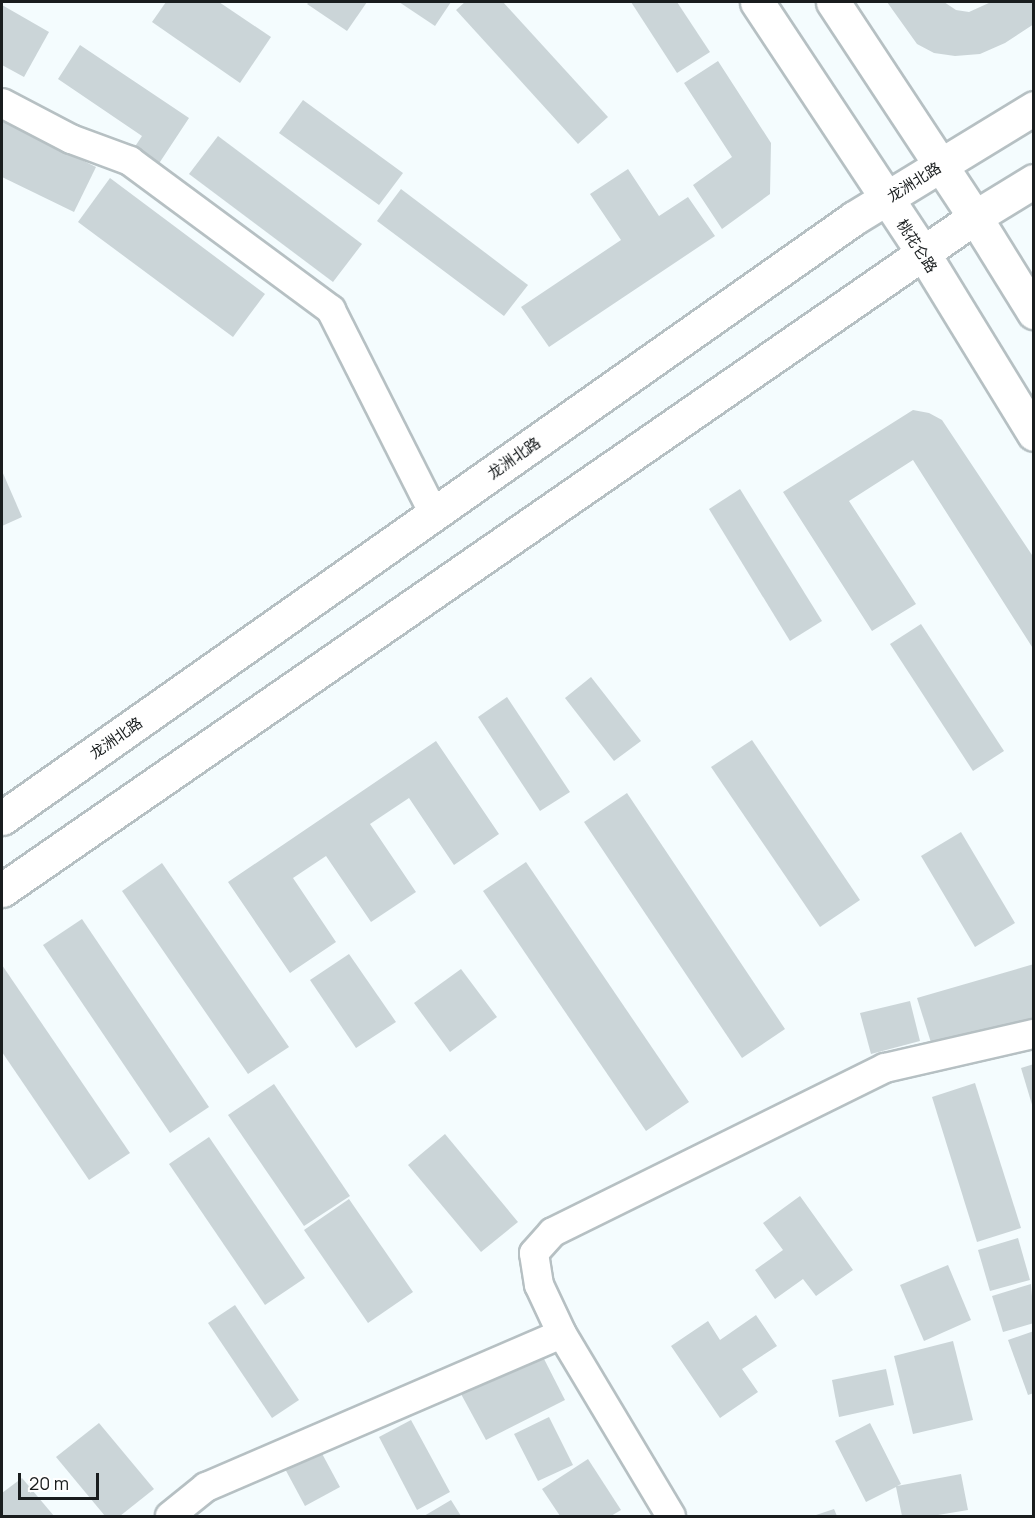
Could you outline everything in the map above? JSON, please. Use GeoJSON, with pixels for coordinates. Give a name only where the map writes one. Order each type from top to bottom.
{"type":"FeatureCollection","features":[{"type":"Feature","properties":{"kind":"main road","name":"桃花仑路"},"geometry":{"type":"LineString","coordinates":[[757,2],[923,253],[1034,434]]}},
{"type":"Feature","properties":{"kind":"main road"},"geometry":{"type":"LineString","coordinates":[[833,2],[975,217],[1034,312]]}},
{"type":"Feature","properties":{"kind":"main road","name":"龙洲北路"},"geometry":{"type":"LineString","coordinates":[[2,818],[854,218],[1034,108]]}},
{"type":"Feature","properties":{"kind":"main road"},"geometry":{"type":"LineString","coordinates":[[2,890],[975,217],[1034,181]]}},
{"type":"Feature","properties":{"kind":"street"},"geometry":{"type":"LineString","coordinates":[[2,103],[71,139],[130,161],[331,310],[434,514]]}},
{"type":"Feature","properties":{"kind":"street"},"geometry":{"type":"LineString","coordinates":[[671,1516],[562,1334],[538,1284],[534,1252],[553,1232],[885,1068],[1034,1034]]}},
{"type":"Feature","properties":{"kind":"street"},"geometry":{"type":"LineString","coordinates":[[170,1516],[206,1487],[562,1334]]}},
{"type":"Feature","properties":{"kind":"building"},"geometry":{"type":"Polygon","coordinates":[[[166,2],[219,2],[271,37],[240,83],[152,22],[166,2]]]}},
{"type":"Feature","properties":{"kind":"building"},"geometry":{"type":"Polygon","coordinates":[[[309,2],[367,2],[347,31],[307,4],[309,2]]]}},
{"type":"Feature","properties":{"kind":"building"},"geometry":{"type":"Polygon","coordinates":[[[399,2],[451,2],[435,26],[399,2]]]}},
{"type":"Feature","properties":{"kind":"building"},"geometry":{"type":"Polygon","coordinates":[[[465,2],[503,2],[608,117],[578,144],[456,10],[465,2]]]}},
{"type":"Feature","properties":{"kind":"building"},"geometry":{"type":"Polygon","coordinates":[[[631,2],[677,2],[710,52],[677,73],[631,2]]]}},
{"type":"Feature","properties":{"kind":"building"},"geometry":{"type":"Polygon","coordinates":[[[887,2],[944,2],[956,10],[969,12],[991,2],[1034,2],[1034,24],[1005,43],[980,54],[955,56],[934,53],[917,44],[887,2]]]}},
{"type":"Feature","properties":{"kind":"building"},"geometry":{"type":"Polygon","coordinates":[[[2,5],[49,32],[24,77],[2,65],[2,5]]]}},
{"type":"Feature","properties":{"kind":"building"},"geometry":{"type":"Polygon","coordinates":[[[80,45],[189,118],[158,165],[134,148],[142,136],[58,79],[80,45]]]}},
{"type":"Feature","properties":{"kind":"building"},"geometry":{"type":"Polygon","coordinates":[[[718,61],[771,143],[770,194],[722,229],[693,185],[732,157],[684,83],[718,61]]]}},
{"type":"Feature","properties":{"kind":"building"},"geometry":{"type":"Polygon","coordinates":[[[303,100],[403,173],[379,205],[279,133],[303,100]]]}},
{"type":"Feature","properties":{"kind":"building"},"geometry":{"type":"Polygon","coordinates":[[[2,121],[96,167],[74,212],[2,177],[2,121]]]}},
{"type":"Feature","properties":{"kind":"building"},"geometry":{"type":"Polygon","coordinates":[[[218,136],[362,244],[333,282],[189,174],[218,136]]]}},
{"type":"Feature","properties":{"kind":"building"},"geometry":{"type":"Polygon","coordinates":[[[628,169],[659,216],[688,197],[715,236],[549,347],[521,307],[621,240],[590,194],[628,169]]]}},
{"type":"Feature","properties":{"kind":"building"},"geometry":{"type":"Polygon","coordinates":[[[110,178],[265,294],[233,337],[78,222],[110,178]]]}},
{"type":"Feature","properties":{"kind":"building"},"geometry":{"type":"Polygon","coordinates":[[[401,189],[528,285],[504,316],[377,221],[401,189]]]}},
{"type":"Feature","properties":{"kind":"building"},"geometry":{"type":"Polygon","coordinates":[[[913,410],[929,413],[942,420],[1034,558],[1034,650],[913,460],[849,501],[916,604],[872,631],[783,492],[913,410]]]}},
{"type":"Feature","properties":{"kind":"building"},"geometry":{"type":"Polygon","coordinates":[[[2,471],[22,517],[2,526],[2,471]]]}},
{"type":"Feature","properties":{"kind":"building"},"geometry":{"type":"Polygon","coordinates":[[[740,489],[822,621],[790,641],[709,509],[740,489]]]}},
{"type":"Feature","properties":{"kind":"building"},"geometry":{"type":"Polygon","coordinates":[[[921,624],[1004,751],[973,771],[890,644],[921,624]]]}},
{"type":"Feature","properties":{"kind":"building"},"geometry":{"type":"Polygon","coordinates":[[[591,677],[641,741],[614,761],[565,698],[591,677]]]}},
{"type":"Feature","properties":{"kind":"building"},"geometry":{"type":"Polygon","coordinates":[[[507,697],[570,792],[540,811],[478,717],[507,697]]]}},
{"type":"Feature","properties":{"kind":"building"},"geometry":{"type":"Polygon","coordinates":[[[752,740],[860,900],[820,927],[711,767],[752,740]]]}},
{"type":"Feature","properties":{"kind":"building"},"geometry":{"type":"Polygon","coordinates":[[[436,741],[499,834],[454,865],[409,798],[370,824],[416,892],[371,922],[326,856],[293,878],[336,942],[290,973],[228,882],[436,741]]]}},
{"type":"Feature","properties":{"kind":"building"},"geometry":{"type":"Polygon","coordinates":[[[627,793],[785,1029],[742,1058],[584,822],[627,793]]]}},
{"type":"Feature","properties":{"kind":"building"},"geometry":{"type":"Polygon","coordinates":[[[961,832],[1015,923],[975,947],[921,856],[961,832]]]}},
{"type":"Feature","properties":{"kind":"building"},"geometry":{"type":"Polygon","coordinates":[[[526,862],[689,1102],[646,1131],[483,891],[526,862]]]}},
{"type":"Feature","properties":{"kind":"building"},"geometry":{"type":"Polygon","coordinates":[[[162,863],[289,1047],[248,1074],[122,891],[162,863]]]}},
{"type":"Feature","properties":{"kind":"building"},"geometry":{"type":"Polygon","coordinates":[[[82,919],[209,1107],[170,1133],[43,945],[82,919]]]}},
{"type":"Feature","properties":{"kind":"building"},"geometry":{"type":"Polygon","coordinates":[[[349,954],[396,1022],[356,1048],[310,980],[349,954]]]}},
{"type":"Feature","properties":{"kind":"building"},"geometry":{"type":"Polygon","coordinates":[[[1034,964],[1034,1023],[934,1052],[917,998],[1034,964]]]}},
{"type":"Feature","properties":{"kind":"building"},"geometry":{"type":"Polygon","coordinates":[[[2,965],[130,1153],[89,1180],[2,1052],[2,965]]]}},
{"type":"Feature","properties":{"kind":"building"},"geometry":{"type":"Polygon","coordinates":[[[461,969],[497,1017],[450,1052],[414,1003],[461,969]]]}},
{"type":"Feature","properties":{"kind":"building"},"geometry":{"type":"Polygon","coordinates":[[[910,1001],[920,1041],[871,1054],[860,1013],[910,1001]]]}},
{"type":"Feature","properties":{"kind":"building"},"geometry":{"type":"Polygon","coordinates":[[[1034,1064],[1034,1108],[1033,1108],[1021,1068],[1034,1064]]]}},
{"type":"Feature","properties":{"kind":"building"},"geometry":{"type":"Polygon","coordinates":[[[975,1083],[1021,1228],[977,1242],[932,1097],[975,1083]]]}},
{"type":"Feature","properties":{"kind":"building"},"geometry":{"type":"Polygon","coordinates":[[[274,1084],[350,1196],[304,1226],[228,1115],[274,1084]]]}},
{"type":"Feature","properties":{"kind":"building"},"geometry":{"type":"Polygon","coordinates":[[[445,1134],[518,1222],[481,1252],[408,1165],[445,1134]]]}},
{"type":"Feature","properties":{"kind":"building"},"geometry":{"type":"Polygon","coordinates":[[[209,1137],[305,1278],[265,1305],[169,1164],[209,1137]]]}},
{"type":"Feature","properties":{"kind":"building"},"geometry":{"type":"Polygon","coordinates":[[[800,1196],[853,1270],[816,1296],[803,1279],[775,1299],[755,1270],[783,1250],[763,1223],[800,1196]]]}},
{"type":"Feature","properties":{"kind":"building"},"geometry":{"type":"Polygon","coordinates":[[[349,1199],[413,1292],[368,1323],[304,1230],[349,1199]]]}},
{"type":"Feature","properties":{"kind":"building"},"geometry":{"type":"Polygon","coordinates":[[[1018,1238],[1030,1280],[990,1291],[978,1250],[1018,1238]]]}},
{"type":"Feature","properties":{"kind":"building"},"geometry":{"type":"Polygon","coordinates":[[[948,1265],[971,1320],[924,1341],[900,1285],[948,1265]]]}},
{"type":"Feature","properties":{"kind":"building"},"geometry":{"type":"Polygon","coordinates":[[[1031,1284],[1034,1323],[1003,1332],[992,1296],[1031,1284]]]}},
{"type":"Feature","properties":{"kind":"building"},"geometry":{"type":"Polygon","coordinates":[[[235,1305],[299,1400],[272,1418],[208,1323],[235,1305]]]}},
{"type":"Feature","properties":{"kind":"building"},"geometry":{"type":"Polygon","coordinates":[[[756,1315],[777,1346],[742,1369],[758,1392],[720,1418],[671,1346],[708,1321],[720,1340],[756,1315]]]}},
{"type":"Feature","properties":{"kind":"building"},"geometry":{"type":"Polygon","coordinates":[[[1034,1331],[1034,1393],[1028,1395],[1008,1340],[1034,1331]]]}},
{"type":"Feature","properties":{"kind":"building"},"geometry":{"type":"Polygon","coordinates":[[[953,1341],[973,1420],[913,1434],[894,1356],[953,1341]]]}},
{"type":"Feature","properties":{"kind":"building"},"geometry":{"type":"Polygon","coordinates":[[[541,1353],[565,1400],[486,1440],[461,1394],[541,1353]]]}},
{"type":"Feature","properties":{"kind":"building"},"geometry":{"type":"Polygon","coordinates":[[[886,1369],[894,1405],[839,1417],[832,1380],[886,1369]]]}},
{"type":"Feature","properties":{"kind":"building"},"geometry":{"type":"Polygon","coordinates":[[[549,1417],[573,1465],[538,1481],[514,1434],[549,1417]]]}},
{"type":"Feature","properties":{"kind":"building"},"geometry":{"type":"Polygon","coordinates":[[[411,1420],[450,1492],[417,1510],[379,1437],[411,1420]]]}},
{"type":"Feature","properties":{"kind":"building"},"geometry":{"type":"Polygon","coordinates":[[[99,1423],[154,1489],[120,1516],[105,1516],[56,1457],[99,1423]]]}},
{"type":"Feature","properties":{"kind":"building"},"geometry":{"type":"Polygon","coordinates":[[[870,1423],[901,1484],[897,1486],[961,1474],[968,1510],[932,1516],[902,1516],[896,1487],[866,1502],[835,1441],[870,1423]]]}},
{"type":"Feature","properties":{"kind":"building"},"geometry":{"type":"Polygon","coordinates":[[[319,1448],[340,1487],[305,1506],[284,1467],[319,1448]]]}},
{"type":"Feature","properties":{"kind":"building"},"geometry":{"type":"Polygon","coordinates":[[[588,1459],[621,1510],[611,1516],[560,1516],[542,1489],[588,1459]]]}},
{"type":"Feature","properties":{"kind":"building"},"geometry":{"type":"Polygon","coordinates":[[[22,1478],[54,1516],[2,1516],[2,1493],[22,1478]]]}},
{"type":"Feature","properties":{"kind":"building"},"geometry":{"type":"Polygon","coordinates":[[[451,1500],[461,1516],[424,1516],[451,1500]]]}},
{"type":"Feature","properties":{"kind":"building"},"geometry":{"type":"Polygon","coordinates":[[[834,1509],[837,1516],[813,1516],[834,1509]]]}}]}
